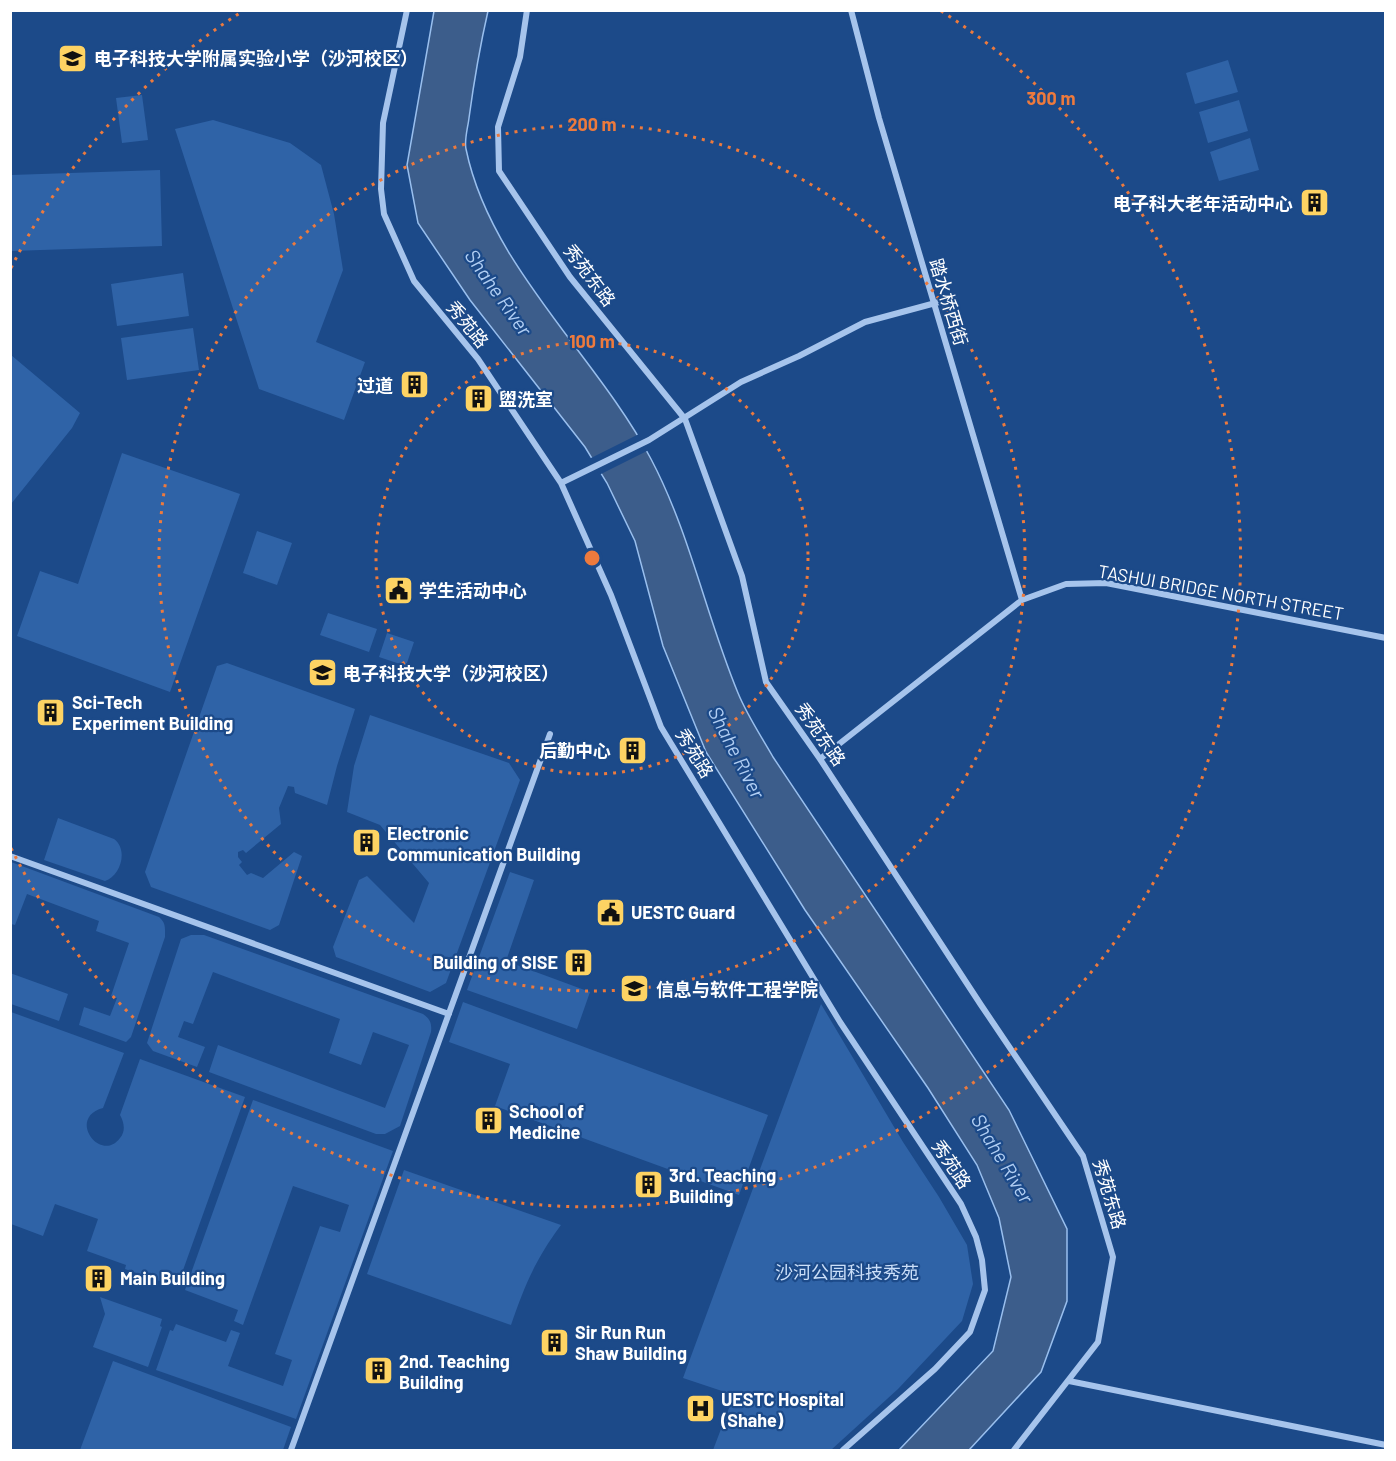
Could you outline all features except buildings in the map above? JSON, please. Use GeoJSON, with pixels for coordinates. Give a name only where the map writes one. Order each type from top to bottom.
{"type":"FeatureCollection","features":[{"type":"Feature","properties":{"kind":"street","name":"秀苑路"},"geometry":{"type":"LineString","coordinates":[[407,10],[383,123],[381,189],[384,214],[414,281],[478,359],[561,483],[611,595],[661,727],[840,1022],[961,1204],[976,1237],[982,1260],[985,1290],[970,1332],[935,1369],[843,1450]]}},
{"type":"Feature","properties":{"kind":"street","name":"秀苑东路"},"geometry":{"type":"LineString","coordinates":[[527,10],[520,57],[498,127],[499,171],[570,278],[685,418],[742,576],[766,682],[820,759],[974,995],[1083,1156],[1113,1257],[1098,1342],[1014,1450]]}},
{"type":"Feature","properties":{"kind":"street","name":"踏水桥西街"},"geometry":{"type":"LineString","coordinates":[[851,10],[879,118],[1022,600]]}},
{"type":"Feature","properties":{"kind":"street"},"geometry":{"type":"LineString","coordinates":[[561,483],[590,471],[649,440],[741,382],[799,356],[865,322],[954,298]]}},
{"type":"Feature","properties":{"kind":"street","name":"TASHUI BRIDGE NORTH STREET"},"geometry":{"type":"LineString","coordinates":[[820,759],[1022,600],[1066,584],[1106,583],[1386,638]]}},
{"type":"Feature","properties":{"kind":"street"},"geometry":{"type":"LineString","coordinates":[[291,1450],[550,734]]}},
{"type":"Feature","properties":{"kind":"street"},"geometry":{"type":"LineString","coordinates":[[10,856],[449,1014]]}},
{"type":"Feature","properties":{"kind":"street"},"geometry":{"type":"LineString","coordinates":[[1069,1381],[1386,1445]]}},
{"type":"Feature","properties":{"kind":"green space"},"geometry":{"type":"Polygon","coordinates":[[[1228,60],[1238,92],[1195,104],[1186,73],[1228,60]]]}},
{"type":"Feature","properties":{"kind":"green space"},"geometry":{"type":"Polygon","coordinates":[[[142,95],[148,140],[122,143],[116,98],[142,95]]]}},
{"type":"Feature","properties":{"kind":"green space"},"geometry":{"type":"Polygon","coordinates":[[[1239,100],[1248,131],[1208,143],[1199,112],[1239,100]]]}},
{"type":"Feature","properties":{"kind":"green space"},"geometry":{"type":"Polygon","coordinates":[[[213,120],[290,143],[321,165],[334,214],[343,270],[316,342],[365,362],[344,420],[259,389],[175,129],[213,120]]]}},
{"type":"Feature","properties":{"kind":"green space"},"geometry":{"type":"Polygon","coordinates":[[[1250,138],[1259,170],[1219,181],[1210,152],[1250,138]]]}},
{"type":"Feature","properties":{"kind":"green space"},"geometry":{"type":"Polygon","coordinates":[[[160,170],[162,246],[11,251],[11,175],[160,170]]]}},
{"type":"Feature","properties":{"kind":"green space"},"geometry":{"type":"Polygon","coordinates":[[[183,273],[189,316],[117,326],[111,284],[183,273]]]}},
{"type":"Feature","properties":{"kind":"green space"},"geometry":{"type":"Polygon","coordinates":[[[193,328],[199,370],[127,380],[121,338],[193,328]]]}},
{"type":"Feature","properties":{"kind":"green space"},"geometry":{"type":"Polygon","coordinates":[[[11,355],[80,413],[72,428],[11,504],[11,355]]]}},
{"type":"Feature","properties":{"kind":"green space"},"geometry":{"type":"Polygon","coordinates":[[[122,453],[240,494],[170,692],[17,636],[40,571],[78,584],[122,453]]]}},
{"type":"Feature","properties":{"kind":"green space"},"geometry":{"type":"Polygon","coordinates":[[[257,531],[292,543],[277,585],[243,573],[257,531]]]}},
{"type":"Feature","properties":{"kind":"green space"},"geometry":{"type":"Polygon","coordinates":[[[328,613],[377,629],[369,652],[320,635],[328,613]]]}},
{"type":"Feature","properties":{"kind":"green space"},"geometry":{"type":"Polygon","coordinates":[[[387,633],[414,642],[406,666],[379,657],[387,633]]]}},
{"type":"Feature","properties":{"kind":"green space"},"geometry":{"type":"Polygon","coordinates":[[[227,663],[355,709],[327,805],[295,793],[294,787],[288,786],[279,808],[281,824],[246,853],[243,850],[238,852],[238,857],[242,862],[239,865],[247,875],[251,873],[263,878],[294,852],[302,856],[279,925],[270,930],[151,887],[145,872],[217,666],[227,663]]]}},
{"type":"Feature","properties":{"kind":"green space"},"geometry":{"type":"Polygon","coordinates":[[[370,715],[509,763],[520,780],[446,983],[430,992],[336,957],[333,947],[359,880],[367,876],[414,923],[429,883],[380,825],[347,812],[354,766],[370,715]]]}},
{"type":"Feature","properties":{"kind":"green space"},"geometry":{"type":"Polygon","coordinates":[[[58,818],[114,839],[119,844],[122,856],[115,874],[105,881],[44,860],[58,818]]]}},
{"type":"Feature","properties":{"kind":"green space"},"geometry":{"type":"Polygon","coordinates":[[[11,862],[159,917],[163,921],[165,937],[131,1037],[126,1042],[79,1025],[84,1007],[110,1016],[117,998],[111,996],[129,943],[96,931],[99,921],[27,894],[15,925],[11,924],[11,862]]]}},
{"type":"Feature","properties":{"kind":"green space"},"geometry":{"type":"Polygon","coordinates":[[[510,872],[534,880],[506,961],[590,992],[577,1029],[467,990],[510,872]]]}},
{"type":"Feature","properties":{"kind":"green space"},"geometry":{"type":"Polygon","coordinates":[[[191,935],[204,935],[423,1014],[431,1024],[431,1032],[400,1126],[385,1134],[376,1134],[209,1072],[218,1045],[385,1108],[409,1045],[373,1032],[361,1065],[329,1053],[340,1019],[213,972],[193,1024],[184,1021],[178,1037],[205,1047],[197,1067],[153,1051],[147,1043],[181,939],[191,935]]]}},
{"type":"Feature","properties":{"kind":"green space"},"geometry":{"type":"Polygon","coordinates":[[[10,973],[68,994],[59,1021],[11,1004],[10,973]]]}},
{"type":"Feature","properties":{"kind":"green space"},"geometry":{"type":"Polygon","coordinates":[[[463,1002],[768,1115],[739,1195],[495,1106],[510,1064],[449,1042],[463,1002]]]}},
{"type":"Feature","properties":{"kind":"green space","name":"沙河公园科技秀苑"},"geometry":{"type":"Polygon","coordinates":[[[821,1004],[967,1245],[973,1284],[962,1321],[898,1389],[831,1450],[713,1450],[734,1395],[683,1378],[821,1004]]]}},
{"type":"Feature","properties":{"kind":"green space"},"geometry":{"type":"Polygon","coordinates":[[[11,1012],[124,1053],[103,1108],[92,1113],[87,1121],[90,1136],[104,1146],[112,1145],[123,1132],[120,1115],[140,1059],[245,1097],[177,1287],[125,1269],[126,1265],[87,1251],[98,1219],[55,1204],[43,1236],[11,1224],[11,1012]]]}},
{"type":"Feature","properties":{"kind":"green space"},"geometry":{"type":"Polygon","coordinates":[[[253,1100],[393,1151],[296,1419],[156,1370],[170,1330],[173,1331],[176,1324],[226,1342],[231,1330],[240,1333],[228,1366],[283,1386],[292,1360],[275,1354],[320,1226],[340,1232],[349,1205],[293,1186],[243,1325],[234,1321],[238,1310],[185,1290],[253,1100]]]}},
{"type":"Feature","properties":{"kind":"green space"},"geometry":{"type":"Polygon","coordinates":[[[404,1170],[561,1225],[532,1273],[511,1325],[367,1274],[404,1170]]]}},
{"type":"Feature","properties":{"kind":"green space"},"geometry":{"type":"Polygon","coordinates":[[[100,1297],[162,1319],[160,1326],[162,1327],[148,1367],[93,1347],[105,1314],[100,1297]]]}},
{"type":"Feature","properties":{"kind":"green space"},"geometry":{"type":"Polygon","coordinates":[[[113,1361],[291,1427],[283,1450],[80,1450],[113,1361]]]}},
{"type":"Feature","properties":{"kind":"water","name":"Shahe River"},"geometry":{"type":"Polygon","coordinates":[[[434,11],[488,11],[475,77],[466,134],[466,149],[479,192],[497,232],[547,309],[628,421],[651,459],[677,516],[727,664],[754,725],[773,757],[1009,1110],[1067,1229],[1067,1301],[1041,1372],[969,1450],[899,1450],[993,1351],[1011,1277],[999,1218],[977,1165],[928,1088],[805,910],[706,752],[663,646],[635,541],[607,483],[585,447],[470,300],[418,223],[407,165],[434,11]]]}},
{"type":"Feature","properties":{"kind":"pier"},"geometry":{"type":"Polygon","coordinates":[[[639,434],[649,450],[599,475],[589,459],[639,434]]]}},
{"type":"Feature","properties":{"kind":"place","name":"电子科技大学附属实验小学（沙河校区）"},"geometry":{"type":"Point","coordinates":[73,58]}},
{"type":"Feature","properties":{"kind":"place","name":"电子科大老年活动中心"},"geometry":{"type":"Point","coordinates":[1314,203]}},
{"type":"Feature","properties":{"kind":"place","name":"过道"},"geometry":{"type":"Point","coordinates":[414,385]}},
{"type":"Feature","properties":{"kind":"place","name":"盥洗室"},"geometry":{"type":"Point","coordinates":[478,399]}},
{"type":"Feature","properties":{"kind":"place","name":"学生活动中心"},"geometry":{"type":"Point","coordinates":[398,590]}},
{"type":"Feature","properties":{"kind":"place","name":"电子科技大学（沙河校区）"},"geometry":{"type":"Point","coordinates":[322,673]}},
{"type":"Feature","properties":{"kind":"place","name":"Sci-Tech Experiment Building"},"geometry":{"type":"Point","coordinates":[51,712]}},
{"type":"Feature","properties":{"kind":"place","name":"后勤中心"},"geometry":{"type":"Point","coordinates":[632,750]}},
{"type":"Feature","properties":{"kind":"place","name":"Electronic Communication Building"},"geometry":{"type":"Point","coordinates":[366,843]}},
{"type":"Feature","properties":{"kind":"place","name":"UESTC Guard"},"geometry":{"type":"Point","coordinates":[610,912]}},
{"type":"Feature","properties":{"kind":"place","name":"Building of SISE"},"geometry":{"type":"Point","coordinates":[579,962]}},
{"type":"Feature","properties":{"kind":"place","name":"信息与软件工程学院"},"geometry":{"type":"Point","coordinates":[635,989]}},
{"type":"Feature","properties":{"kind":"place","name":"School of Medicine"},"geometry":{"type":"Point","coordinates":[488,1121]}},
{"type":"Feature","properties":{"kind":"place","name":"3rd. Teaching Building"},"geometry":{"type":"Point","coordinates":[648,1185]}},
{"type":"Feature","properties":{"kind":"place","name":"Main Building"},"geometry":{"type":"Point","coordinates":[99,1278]}},
{"type":"Feature","properties":{"kind":"place","name":"Sir Run Run Shaw Building"},"geometry":{"type":"Point","coordinates":[554,1342]}},
{"type":"Feature","properties":{"kind":"place","name":"2nd. Teaching Building"},"geometry":{"type":"Point","coordinates":[378,1371]}},
{"type":"Feature","properties":{"kind":"place","name":"UESTC Hospital (Shahe)"},"geometry":{"type":"Point","coordinates":[700,1409]}}]}
